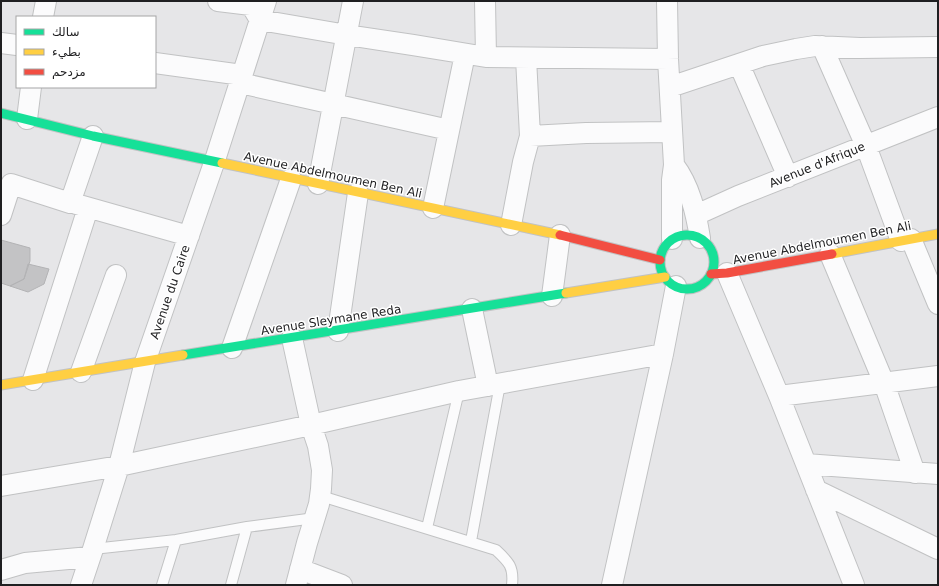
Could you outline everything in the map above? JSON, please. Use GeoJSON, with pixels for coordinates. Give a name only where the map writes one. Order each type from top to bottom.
{"type":"FeatureCollection","features":[{"type":"Feature","properties":{"kind":"street"},"geometry":{"type":"LineString","coordinates":[[43,16],[46,1]]}},
{"type":"Feature","properties":{"kind":"street"},"geometry":{"type":"LineString","coordinates":[[218,1],[256,7],[347,35],[413,44],[486,57],[668,59]]}},
{"type":"Feature","properties":{"kind":"street"},"geometry":{"type":"LineString","coordinates":[[318,184],[353,1]]}},
{"type":"Feature","properties":{"kind":"street"},"geometry":{"type":"LineString","coordinates":[[485,1],[486,57]]}},
{"type":"Feature","properties":{"kind":"street"},"geometry":{"type":"LineString","coordinates":[[667,1],[668,59],[674,164],[672,180],[672,239]]}},
{"type":"Feature","properties":{"kind":"street","name":"Avenue du Caire"},"geometry":{"type":"LineString","coordinates":[[81,585],[119,466],[146,362],[241,79],[256,7]]}},
{"type":"Feature","properties":{"kind":"street"},"geometry":{"type":"LineString","coordinates":[[1,43],[16,45]]}},
{"type":"Feature","properties":{"kind":"street"},"geometry":{"type":"LineString","coordinates":[[670,88],[763,56],[796,49],[822,46],[860,48],[938,47]]}},
{"type":"Feature","properties":{"kind":"street"},"geometry":{"type":"LineString","coordinates":[[822,46],[906,240],[938,304]]}},
{"type":"Feature","properties":{"kind":"street"},"geometry":{"type":"LineString","coordinates":[[433,208],[465,54]]}},
{"type":"Feature","properties":{"kind":"street"},"geometry":{"type":"LineString","coordinates":[[511,225],[522,162],[530,136],[526,58]]}},
{"type":"Feature","properties":{"kind":"street"},"geometry":{"type":"LineString","coordinates":[[156,63],[241,79],[334,104],[449,130]]}},
{"type":"Feature","properties":{"kind":"street"},"geometry":{"type":"LineString","coordinates":[[739,64],[788,177]]}},
{"type":"Feature","properties":{"kind":"street"},"geometry":{"type":"LineString","coordinates":[[26,119],[31,88]]}},
{"type":"Feature","properties":{"kind":"street","name":"Avenue Abdelmoumen Ben Ali"},"geometry":{"type":"LineString","coordinates":[[1,113],[93,136],[290,179],[560,235],[660,260]]}},
{"type":"Feature","properties":{"kind":"street","name":"Avenue d'Afrique"},"geometry":{"type":"LineString","coordinates":[[696,215],[938,117]]}},
{"type":"Feature","properties":{"kind":"street"},"geometry":{"type":"LineString","coordinates":[[530,136],[586,133],[672,132]]}},
{"type":"Feature","properties":{"kind":"street"},"geometry":{"type":"LineString","coordinates":[[33,380],[79,205],[93,136]]}},
{"type":"Feature","properties":{"kind":"street"},"geometry":{"type":"LineString","coordinates":[[674,164],[684,180],[696,215],[700,238]]}},
{"type":"Feature","properties":{"kind":"street"},"geometry":{"type":"LineString","coordinates":[[232,348],[290,179]]}},
{"type":"Feature","properties":{"kind":"street"},"geometry":{"type":"LineString","coordinates":[[1,215],[6,181],[79,205],[189,236]]}},
{"type":"Feature","properties":{"kind":"street"},"geometry":{"type":"LineString","coordinates":[[338,330],[358,193]]}},
{"type":"Feature","properties":{"kind":"street","name":"Avenue Abdelmoumen Ben Ali"},"geometry":{"type":"LineString","coordinates":[[719,273],[938,234]]}},
{"type":"Feature","properties":{"kind":"street"},"geometry":{"type":"LineString","coordinates":[[552,296],[560,235]]}},
{"type":"Feature","properties":{"kind":"street"},"geometry":{"type":"LineString","coordinates":[[719,273],[696,287],[682,288],[671,282],[662,272],[660,260],[662,252],[666,244],[672,239],[686,235],[700,238],[710,248],[719,273],[779,396],[854,585]]}},
{"type":"Feature","properties":{"kind":"street"},"geometry":{"type":"LineString","coordinates":[[830,254],[884,383],[915,473]]}},
{"type":"Feature","properties":{"kind":"street"},"geometry":{"type":"LineString","coordinates":[[81,372],[116,275]]}},
{"type":"Feature","properties":{"kind":"street"},"geometry":{"type":"LineString","coordinates":[[612,585],[663,354],[671,282]]}},
{"type":"Feature","properties":{"kind":"street","name":"Avenue Sleymane Reda"},"geometry":{"type":"LineString","coordinates":[[1,385],[552,296],[671,282]]}},
{"type":"Feature","properties":{"kind":"street"},"geometry":{"type":"LineString","coordinates":[[472,309],[494,385]]}},
{"type":"Feature","properties":{"kind":"street"},"geometry":{"type":"LineString","coordinates":[[292,338],[311,425],[318,446],[322,470],[320,496],[298,577],[342,585]]}},
{"type":"Feature","properties":{"kind":"street"},"geometry":{"type":"LineString","coordinates":[[1,486],[119,466],[311,425],[459,391],[663,354]]}},
{"type":"Feature","properties":{"kind":"street"},"geometry":{"type":"LineString","coordinates":[[779,396],[938,376]]}},
{"type":"Feature","properties":{"kind":"street"},"geometry":{"type":"LineString","coordinates":[[806,464],[938,474]]}},
{"type":"Feature","properties":{"kind":"street"},"geometry":{"type":"LineString","coordinates":[[816,490],[938,550]]}},
{"type":"Feature","properties":{"kind":"street"},"geometry":{"type":"LineString","coordinates":[[2,573],[25,563],[92,553]]}},
{"type":"Feature","properties":{"kind":"lane"},"geometry":{"type":"LineString","coordinates":[[470,542],[494,385]]}},
{"type":"Feature","properties":{"kind":"lane"},"geometry":{"type":"LineString","coordinates":[[427,528],[459,391]]}},
{"type":"Feature","properties":{"kind":"lane"},"geometry":{"type":"LineString","coordinates":[[320,496],[496,550],[506,559],[512,568],[512,585]]}},
{"type":"Feature","properties":{"kind":"lane"},"geometry":{"type":"LineString","coordinates":[[92,553],[247,527],[315,518]]}},
{"type":"Feature","properties":{"kind":"lane"},"geometry":{"type":"LineString","coordinates":[[231,585],[247,527]]}},
{"type":"Feature","properties":{"kind":"lane"},"geometry":{"type":"LineString","coordinates":[[162,585],[176,540]]}},
{"type":"Feature","properties":{"kind":"building"},"geometry":{"type":"Polygon","coordinates":[[[1,240],[30,248],[30,261],[24,279],[10,286],[1,283],[1,240]]]}},
{"type":"Feature","properties":{"kind":"building"},"geometry":{"type":"Polygon","coordinates":[[[28,264],[49,269],[44,284],[28,292],[10,286],[24,279],[28,264]]]}},
{"type":"Feature","properties":{"kind":"traffic: fast"},"geometry":{"type":"LineString","coordinates":[[1,113],[93,136],[222,163]]}},
{"type":"Feature","properties":{"kind":"traffic: fast"},"geometry":{"type":"LineString","coordinates":[[687,235],[702,240],[706,243],[709,247],[714,262],[709,277],[706,281],[702,284],[687,289],[672,284],[668,281],[665,277],[660,262],[665,247],[668,243],[672,240],[687,235]]}},
{"type":"Feature","properties":{"kind":"traffic: fast"},"geometry":{"type":"LineString","coordinates":[[183,355],[566,293]]}},
{"type":"Feature","properties":{"kind":"traffic: slow"},"geometry":{"type":"LineString","coordinates":[[222,163],[560,235]]}},
{"type":"Feature","properties":{"kind":"traffic: slow"},"geometry":{"type":"LineString","coordinates":[[832,254],[938,234]]}},
{"type":"Feature","properties":{"kind":"traffic: slow"},"geometry":{"type":"LineString","coordinates":[[566,293],[665,277]]}},
{"type":"Feature","properties":{"kind":"traffic: slow"},"geometry":{"type":"LineString","coordinates":[[1,385],[183,355]]}},
{"type":"Feature","properties":{"kind":"traffic: jam"},"geometry":{"type":"LineString","coordinates":[[560,235],[660,260]]}},
{"type":"Feature","properties":{"kind":"traffic: jam"},"geometry":{"type":"LineString","coordinates":[[711,274],[727,273],[832,254]]}}]}
